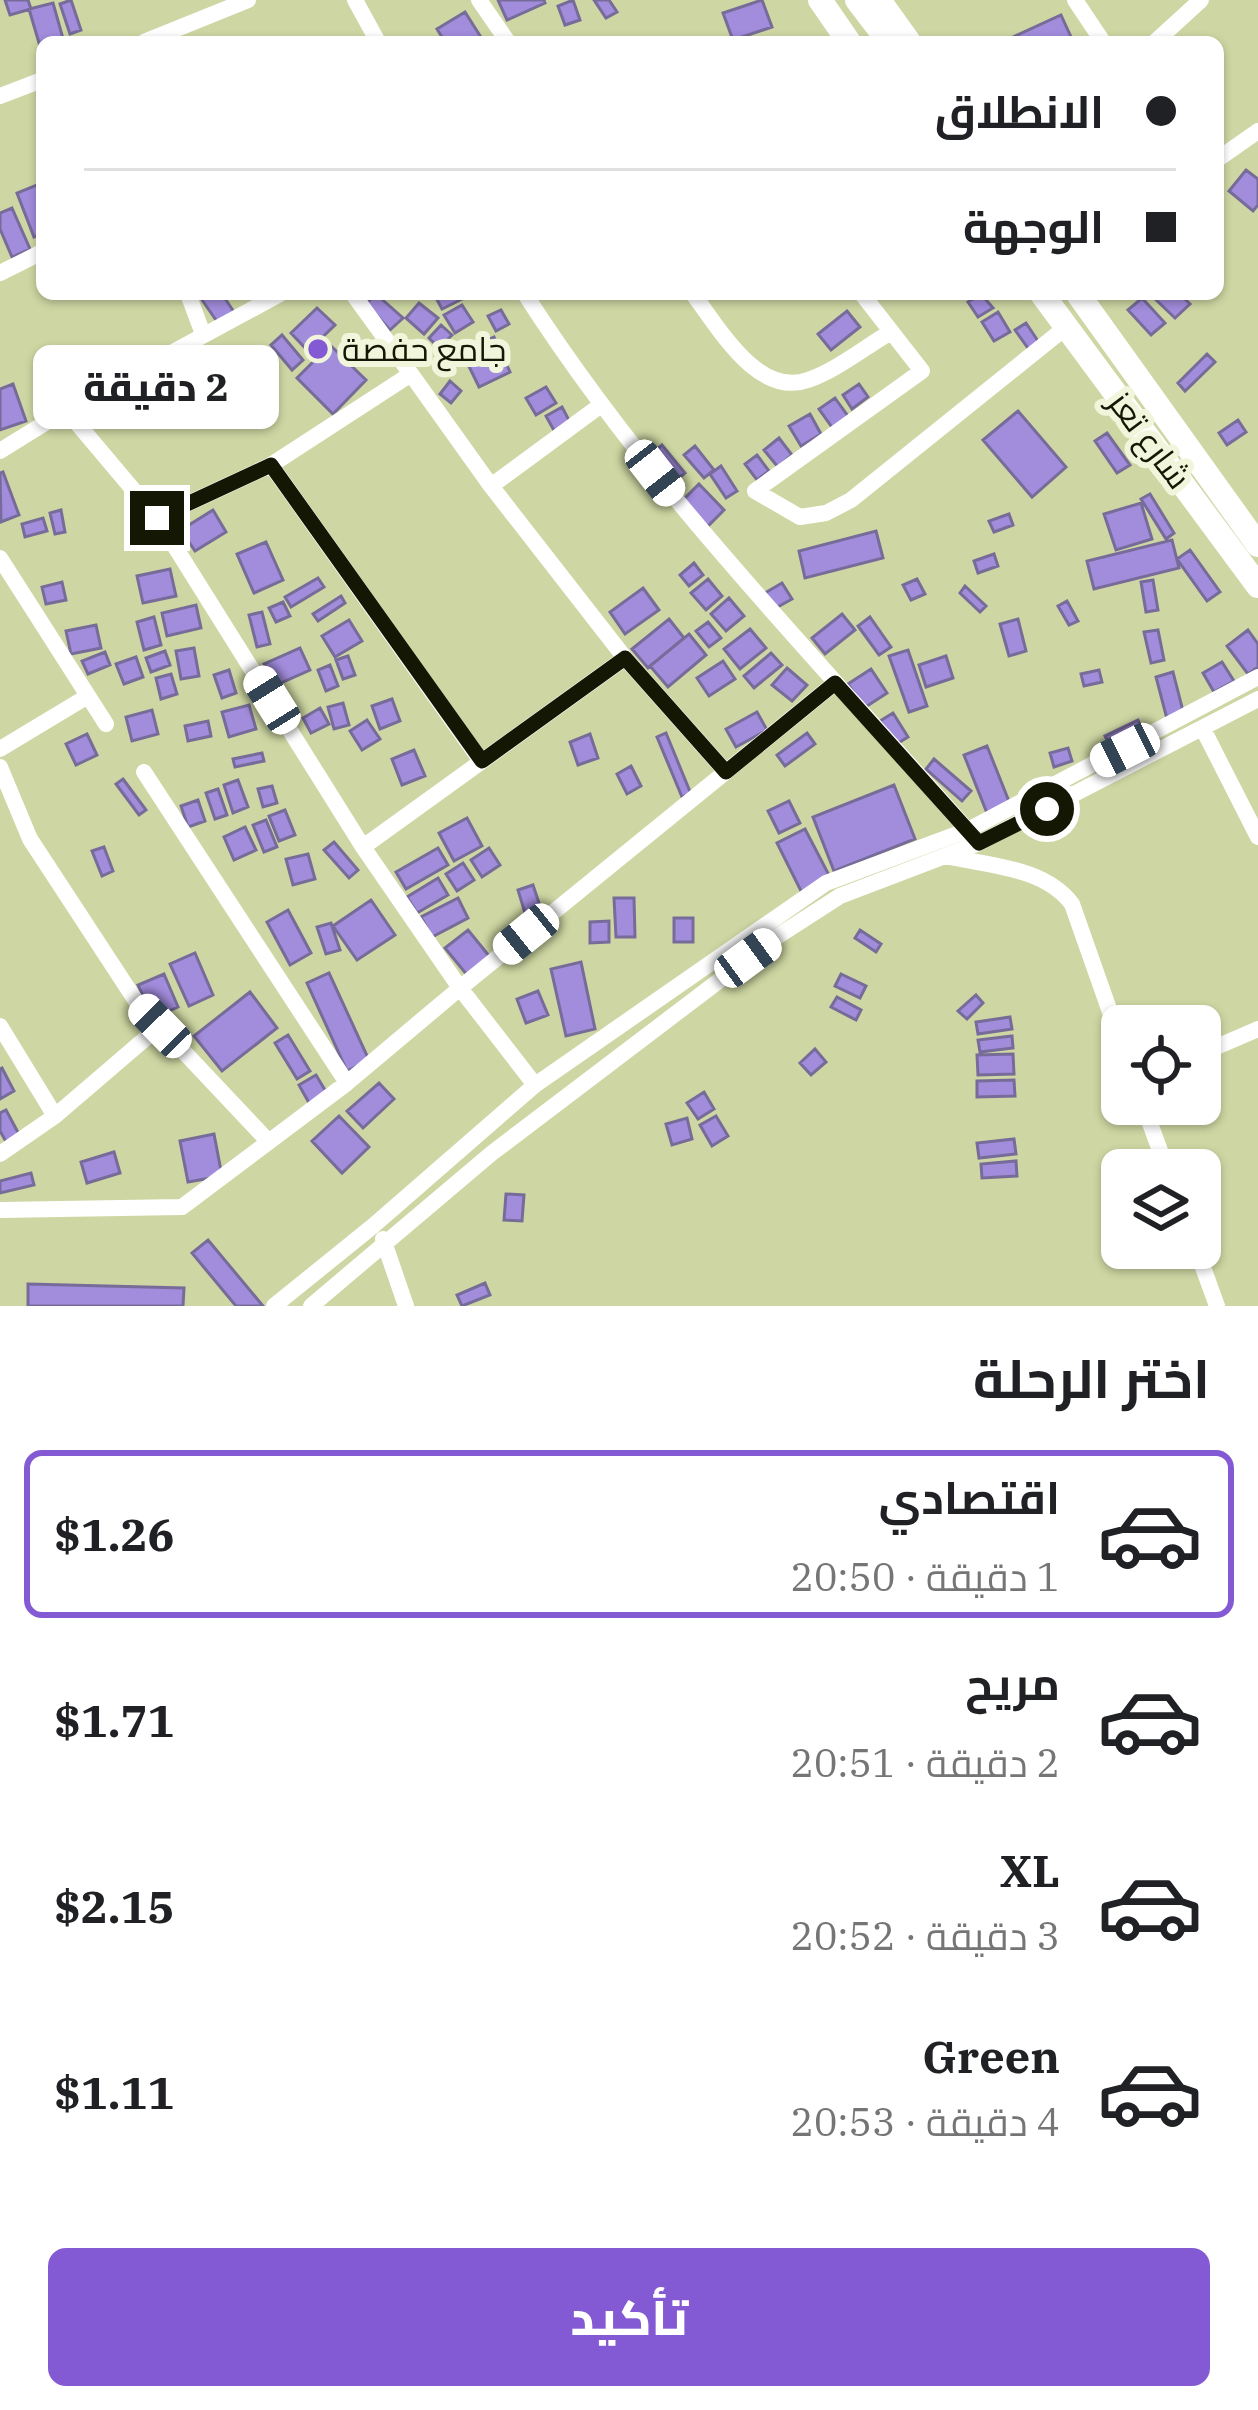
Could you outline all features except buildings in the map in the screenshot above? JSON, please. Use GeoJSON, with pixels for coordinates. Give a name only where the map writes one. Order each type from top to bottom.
{"type":"FeatureCollection","features":[{"type":"Feature","properties":{"kind":"highway"},"geometry":{"type":"LineString","coordinates":[[820,0],[845,36]]}},
{"type":"Feature","properties":{"kind":"highway"},"geometry":{"type":"LineString","coordinates":[[837,0],[864,36]]}},
{"type":"Feature","properties":{"kind":"highway"},"geometry":{"type":"LineString","coordinates":[[857,0],[884,36]]}},
{"type":"Feature","properties":{"kind":"highway"},"geometry":{"type":"LineString","coordinates":[[879,0],[905,36]]}},
{"type":"Feature","properties":{"kind":"highway","name":"شارع تعز"},"geometry":{"type":"LineString","coordinates":[[1046,300],[1226,520],[1258,545]]}},
{"type":"Feature","properties":{"kind":"highway","name":"شارع تعز"},"geometry":{"type":"LineString","coordinates":[[1082,300],[1226,520],[1258,586]]}},
{"type":"Feature","properties":{"kind":"street"},"geometry":{"type":"LineString","coordinates":[[159,36],[248,0]]}},
{"type":"Feature","properties":{"kind":"street"},"geometry":{"type":"LineString","coordinates":[[355,0],[375,36]]}},
{"type":"Feature","properties":{"kind":"street"},"geometry":{"type":"LineString","coordinates":[[479,0],[504,36]]}},
{"type":"Feature","properties":{"kind":"street"},"geometry":{"type":"LineString","coordinates":[[1075,0],[1099,36]]}},
{"type":"Feature","properties":{"kind":"street"},"geometry":{"type":"LineString","coordinates":[[1162,36],[1202,0]]}},
{"type":"Feature","properties":{"kind":"street"},"geometry":{"type":"LineString","coordinates":[[0,96],[36,82]]}},
{"type":"Feature","properties":{"kind":"street"},"geometry":{"type":"LineString","coordinates":[[1224,156],[1258,131]]}},
{"type":"Feature","properties":{"kind":"street"},"geometry":{"type":"LineString","coordinates":[[0,274],[36,255]]}},
{"type":"Feature","properties":{"kind":"street"},"geometry":{"type":"LineString","coordinates":[[190,300],[203,334]]}},
{"type":"Feature","properties":{"kind":"street"},"geometry":{"type":"LineString","coordinates":[[0,451],[268,300]]}},
{"type":"Feature","properties":{"kind":"street"},"geometry":{"type":"LineString","coordinates":[[357,300],[491,486],[625,658],[726,772]]}},
{"type":"Feature","properties":{"kind":"street"},"geometry":{"type":"LineString","coordinates":[[529,300],[602,405],[708,541],[974,836]]}},
{"type":"Feature","properties":{"kind":"street"},"geometry":{"type":"LineString","coordinates":[[698,300],[751,365],[784,382],[805,382],[891,332]]}},
{"type":"Feature","properties":{"kind":"street"},"geometry":{"type":"LineString","coordinates":[[867,300],[922,371],[755,491],[800,518],[826,513],[851,500],[1065,328]]}},
{"type":"Feature","properties":{"kind":"street"},"geometry":{"type":"LineString","coordinates":[[157,518],[271,465],[411,374]]}},
{"type":"Feature","properties":{"kind":"street"},"geometry":{"type":"LineString","coordinates":[[491,486],[602,405]]}},
{"type":"Feature","properties":{"kind":"street"},"geometry":{"type":"LineString","coordinates":[[66,410],[157,518],[363,847],[460,988],[536,1085]]}},
{"type":"Feature","properties":{"kind":"street"},"geometry":{"type":"LineString","coordinates":[[271,465],[482,761]]}},
{"type":"Feature","properties":{"kind":"street"},"geometry":{"type":"LineString","coordinates":[[3,570],[106,724]]}},
{"type":"Feature","properties":{"kind":"street"},"geometry":{"type":"LineString","coordinates":[[363,847],[625,658]]}},
{"type":"Feature","properties":{"kind":"street"},"geometry":{"type":"LineString","coordinates":[[311,1306],[510,1138],[778,936],[840,896],[945,856],[1258,677]]}},
{"type":"Feature","properties":{"kind":"street"},"geometry":{"type":"LineString","coordinates":[[0,1210],[182,1207],[346,1084],[835,683]]}},
{"type":"Feature","properties":{"kind":"street"},"geometry":{"type":"LineString","coordinates":[[0,749],[88,696]]}},
{"type":"Feature","properties":{"kind":"street"},"geometry":{"type":"LineString","coordinates":[[274,1306],[536,1085],[826,884],[974,836],[1258,699]]}},
{"type":"Feature","properties":{"kind":"street"},"geometry":{"type":"LineString","coordinates":[[1203,729],[1258,837]]}},
{"type":"Feature","properties":{"kind":"street"},"geometry":{"type":"LineString","coordinates":[[0,767],[30,839],[136,1001],[269,1142]]}},
{"type":"Feature","properties":{"kind":"street"},"geometry":{"type":"LineString","coordinates":[[144,772],[346,1084]]}},
{"type":"Feature","properties":{"kind":"street"},"geometry":{"type":"LineString","coordinates":[[945,856],[1037,876],[1062,890],[1072,904],[1108,1005]]}},
{"type":"Feature","properties":{"kind":"street"},"geometry":{"type":"LineString","coordinates":[[0,1026],[55,1116]]}},
{"type":"Feature","properties":{"kind":"street"},"geometry":{"type":"LineString","coordinates":[[0,1154],[55,1116],[160,1026]]}},
{"type":"Feature","properties":{"kind":"street"},"geometry":{"type":"LineString","coordinates":[[1221,1045],[1258,1029]]}},
{"type":"Feature","properties":{"kind":"street"},"geometry":{"type":"LineString","coordinates":[[373,1226],[386,1243],[406,1306]]}},
{"type":"Feature","properties":{"kind":"street"},"geometry":{"type":"LineString","coordinates":[[1204,1269],[1217,1306]]}},
{"type":"Feature","properties":{"kind":"place","name":"جامع حفصة"},"geometry":{"type":"Point","coordinates":[318,349]}},
{"type":"Feature","properties":{"kind":"route"},"geometry":{"type":"LineString","coordinates":[[157,518],[271,465],[482,761],[625,658],[726,772],[835,683],[979,843],[1047,809]]}}]}
